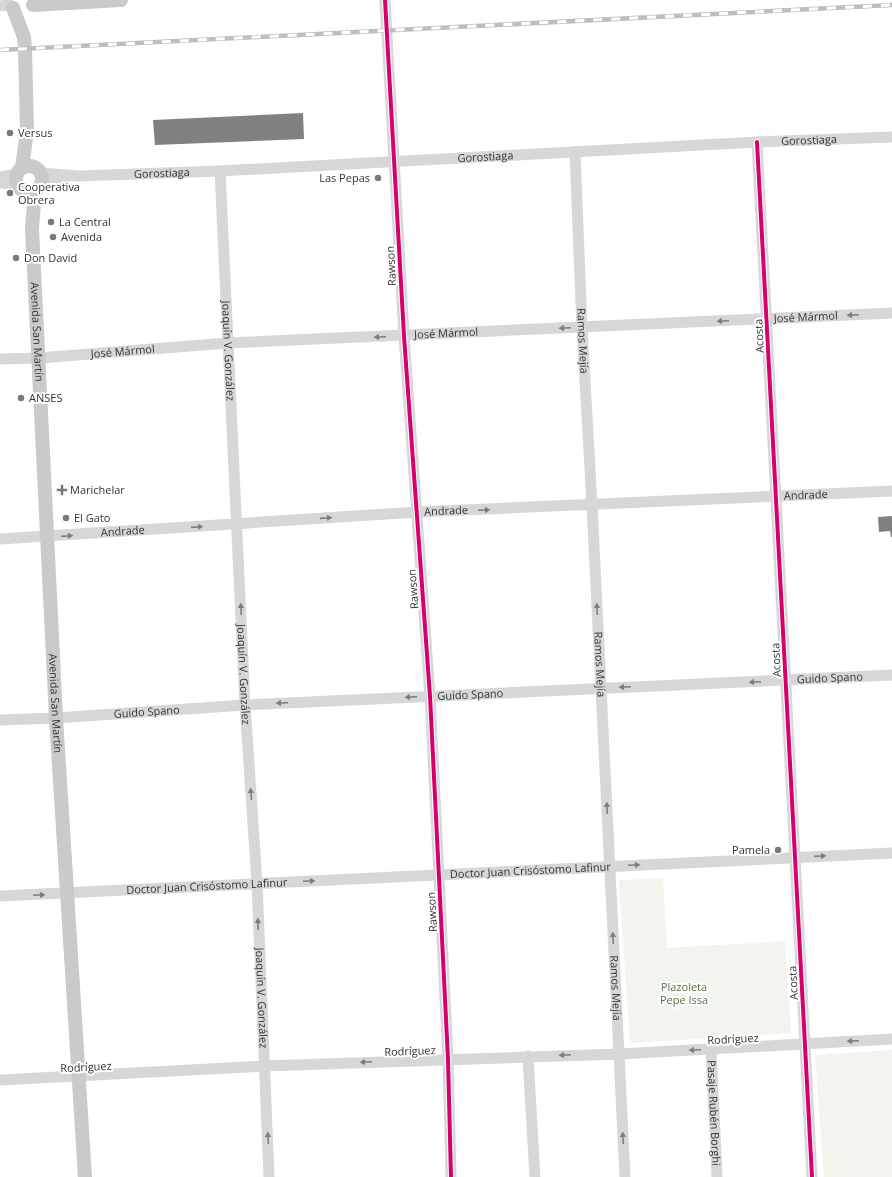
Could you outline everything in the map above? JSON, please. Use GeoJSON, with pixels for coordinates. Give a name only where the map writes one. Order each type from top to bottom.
{"type":"FeatureCollection","features":[{"type":"Feature","properties":{"kind":"main road"},"geometry":{"type":"LineString","coordinates":[[8,5],[23,11],[33,4],[121,0]]}},
{"type":"Feature","properties":{"kind":"main road","name":"Avenida San Martín"},"geometry":{"type":"LineString","coordinates":[[33,4],[24,37],[29,179],[56,718],[85,1177]]}},
{"type":"Feature","properties":{"kind":"main road","name":"Avenida San Martín"},"geometry":{"type":"LineString","coordinates":[[8,5],[24,37]]}},
{"type":"Feature","properties":{"kind":"street","name":"Rawson"},"geometry":{"type":"LineString","coordinates":[[384,0],[404,336],[430,696],[448,1059],[451,1177]]}},
{"type":"Feature","properties":{"kind":"street","name":"Gorostiaga"},"geometry":{"type":"LineString","coordinates":[[0,183],[29,179],[79,176],[220,171],[892,136]]}},
{"type":"Feature","properties":{"kind":"street","name":"Acosta"},"geometry":{"type":"LineString","coordinates":[[757,142],[812,1177]]}},
{"type":"Feature","properties":{"kind":"street","name":"Ramos Mejía"},"geometry":{"type":"LineString","coordinates":[[575,152],[582,328],[625,1177]]}},
{"type":"Feature","properties":{"kind":"street","name":"Joaquín V. González"},"geometry":{"type":"LineString","coordinates":[[220,171],[245,705],[257,883],[270,1177]]}},
{"type":"Feature","properties":{"kind":"street","name":"Gorostiaga"},"geometry":{"type":"LineString","coordinates":[[0,177],[29,179]]}},
{"type":"Feature","properties":{"kind":"street","name":"José Mármol"},"geometry":{"type":"LineString","coordinates":[[0,359],[39,358],[228,343],[892,313]]}},
{"type":"Feature","properties":{"kind":"street","name":"Andrade"},"geometry":{"type":"LineString","coordinates":[[0,539],[417,512],[892,491]]}},
{"type":"Feature","properties":{"kind":"street","name":"Guido Spano"},"geometry":{"type":"LineString","coordinates":[[0,720],[56,718],[245,705],[892,675]]}},
{"type":"Feature","properties":{"kind":"street","name":"Doctor Juan Crisóstomo Lafinur"},"geometry":{"type":"LineString","coordinates":[[0,896],[892,853]]}},
{"type":"Feature","properties":{"kind":"street","name":"Rodríguez"},"geometry":{"type":"LineString","coordinates":[[0,1080],[264,1066],[619,1054],[892,1039]]}},
{"type":"Feature","properties":{"kind":"street","name":"Pasaje Rubén Borghi"},"geometry":{"type":"LineString","coordinates":[[711,1049],[717,1177]]}},
{"type":"Feature","properties":{"kind":"street"},"geometry":{"type":"LineString","coordinates":[[528,1056],[536,1177]]}},
{"type":"Feature","properties":{"kind":"green space","name":"Plazoleta Pepe Issa"},"geometry":{"type":"Polygon","coordinates":[[[663,878],[667,948],[785,941],[791,1033],[630,1043],[619,880],[663,878]]]}},
{"type":"Feature","properties":{"kind":"green space"},"geometry":{"type":"Polygon","coordinates":[[[892,1050],[892,1177],[824,1177],[815,1055],[892,1050]]]}},
{"type":"Feature","properties":{"kind":"building"},"geometry":{"type":"Polygon","coordinates":[[[303,113],[304,139],[155,145],[153,120],[303,113]]]}},
{"type":"Feature","properties":{"kind":"building"},"geometry":{"type":"Polygon","coordinates":[[[892,516],[891,537],[890,531],[879,532],[878,517],[892,516]]]}},
{"type":"Feature","properties":{"kind":"railway"},"geometry":{"type":"LineString","coordinates":[[0,50],[892,5]]}},
{"type":"Feature","properties":{"kind":"cycle path"},"geometry":{"type":"LineString","coordinates":[[385,0],[404,336],[430,696],[448,1059],[451,1177]]}},
{"type":"Feature","properties":{"kind":"cycle path"},"geometry":{"type":"LineString","coordinates":[[757,142],[812,1177]]}},
{"type":"Feature","properties":{"kind":"place","name":"Versus"},"geometry":{"type":"Point","coordinates":[10,133]}},
{"type":"Feature","properties":{"kind":"place","name":"Las Pepas"},"geometry":{"type":"Point","coordinates":[378,178]}},
{"type":"Feature","properties":{"kind":"place","name":"Cooperativa Obrera"},"geometry":{"type":"Point","coordinates":[10,193]}},
{"type":"Feature","properties":{"kind":"place","name":"La Central"},"geometry":{"type":"Point","coordinates":[51,222]}},
{"type":"Feature","properties":{"kind":"place","name":"Avenida"},"geometry":{"type":"Point","coordinates":[53,237]}},
{"type":"Feature","properties":{"kind":"place","name":"Don David"},"geometry":{"type":"Point","coordinates":[16,258]}},
{"type":"Feature","properties":{"kind":"place","name":"ANSES"},"geometry":{"type":"Point","coordinates":[21,398]}},
{"type":"Feature","properties":{"kind":"place","name":"Marichelar"},"geometry":{"type":"Point","coordinates":[62,490]}},
{"type":"Feature","properties":{"kind":"place","name":"El Gato"},"geometry":{"type":"Point","coordinates":[66,518]}},
{"type":"Feature","properties":{"kind":"place","name":"Pamela"},"geometry":{"type":"Point","coordinates":[778,850]}}]}
